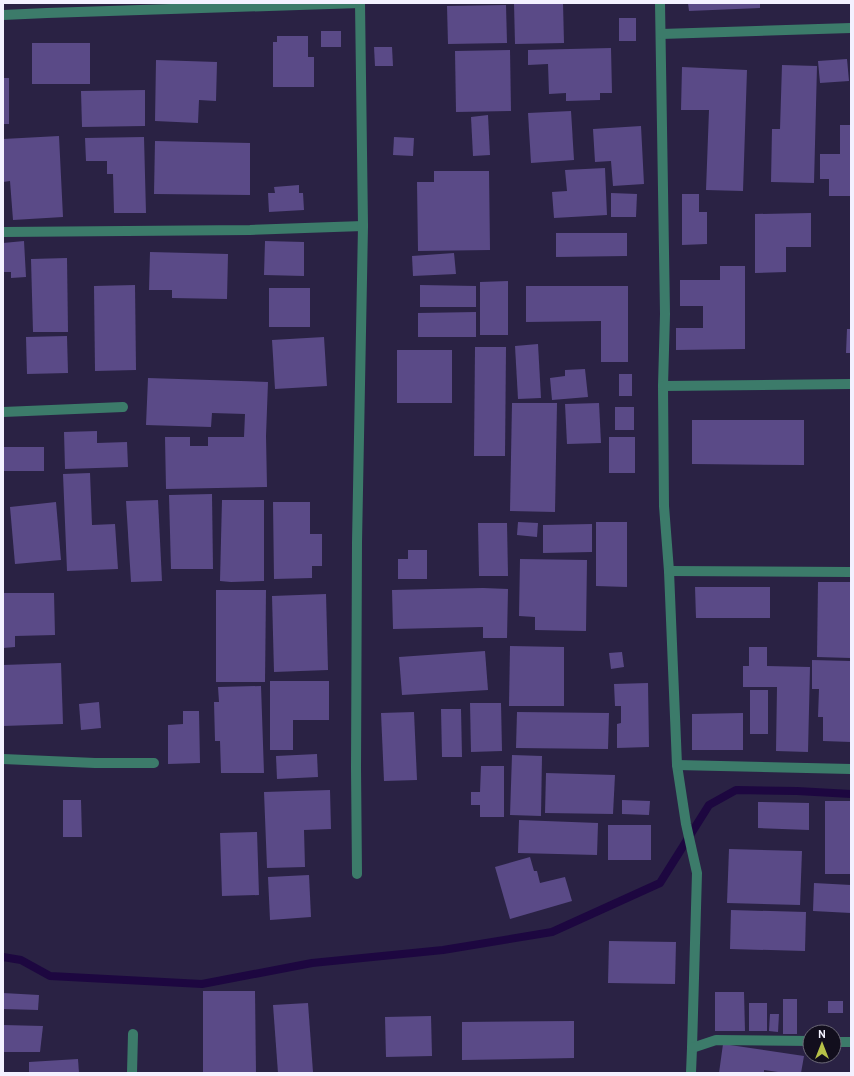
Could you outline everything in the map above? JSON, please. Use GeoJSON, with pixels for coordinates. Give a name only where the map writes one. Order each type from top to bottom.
{"type":"FeatureCollection","features":[{"type":"Feature","properties":{"kind":"street"},"geometry":{"type":"LineString","coordinates":[[3,15],[360,3],[363,226],[357,543],[357,874]]}},
{"type":"Feature","properties":{"kind":"street"},"geometry":{"type":"LineString","coordinates":[[660,3],[665,314],[663,386],[664,506],[677,765],[686,824],[697,874],[691,1073]]}},
{"type":"Feature","properties":{"kind":"street"},"geometry":{"type":"LineString","coordinates":[[661,34],[851,28]]}},
{"type":"Feature","properties":{"kind":"street"},"geometry":{"type":"LineString","coordinates":[[3,232],[250,230],[363,226]]}},
{"type":"Feature","properties":{"kind":"street"},"geometry":{"type":"LineString","coordinates":[[663,386],[851,384]]}},
{"type":"Feature","properties":{"kind":"street"},"geometry":{"type":"LineString","coordinates":[[3,412],[123,406]]}},
{"type":"Feature","properties":{"kind":"street"},"geometry":{"type":"LineString","coordinates":[[668,571],[851,572]]}},
{"type":"Feature","properties":{"kind":"street"},"geometry":{"type":"LineString","coordinates":[[3,759],[95,764],[154,763]]}},
{"type":"Feature","properties":{"kind":"street"},"geometry":{"type":"LineString","coordinates":[[677,765],[851,769]]}},
{"type":"Feature","properties":{"kind":"street"},"geometry":{"type":"LineString","coordinates":[[132,1073],[133,1034]]}},
{"type":"Feature","properties":{"kind":"street"},"geometry":{"type":"LineString","coordinates":[[692,1048],[716,1040],[802,1041]]}},
{"type":"Feature","properties":{"kind":"building"},"geometry":{"type":"Polygon","coordinates":[[[514,3],[563,3],[564,43],[515,44],[514,3]]]}},
{"type":"Feature","properties":{"kind":"building"},"geometry":{"type":"Polygon","coordinates":[[[688,3],[760,3],[760,8],[689,11],[688,3]]]}},
{"type":"Feature","properties":{"kind":"building"},"geometry":{"type":"Polygon","coordinates":[[[506,5],[507,43],[448,44],[447,6],[506,5]]]}},
{"type":"Feature","properties":{"kind":"building"},"geometry":{"type":"Polygon","coordinates":[[[619,18],[636,18],[636,41],[619,41],[619,18]]]}},
{"type":"Feature","properties":{"kind":"building"},"geometry":{"type":"Polygon","coordinates":[[[321,31],[341,31],[341,47],[321,47],[321,31]]]}},
{"type":"Feature","properties":{"kind":"building"},"geometry":{"type":"Polygon","coordinates":[[[277,36],[308,36],[308,57],[314,57],[314,87],[273,87],[273,42],[277,42],[277,36]]]}},
{"type":"Feature","properties":{"kind":"building"},"geometry":{"type":"Polygon","coordinates":[[[32,43],[90,43],[90,84],[32,84],[32,43]]]}},
{"type":"Feature","properties":{"kind":"building"},"geometry":{"type":"Polygon","coordinates":[[[374,47],[392,47],[393,66],[375,66],[374,47]]]}},
{"type":"Feature","properties":{"kind":"building"},"geometry":{"type":"Polygon","coordinates":[[[611,48],[612,93],[600,93],[600,100],[566,101],[566,93],[549,94],[548,64],[528,65],[528,50],[611,48]]]}},
{"type":"Feature","properties":{"kind":"building"},"geometry":{"type":"Polygon","coordinates":[[[510,50],[511,111],[456,112],[455,51],[510,50]]]}},
{"type":"Feature","properties":{"kind":"building"},"geometry":{"type":"Polygon","coordinates":[[[847,59],[849,81],[820,83],[818,61],[847,59]]]}},
{"type":"Feature","properties":{"kind":"building"},"geometry":{"type":"Polygon","coordinates":[[[156,60],[217,62],[216,101],[199,100],[198,123],[155,121],[156,60]]]}},
{"type":"Feature","properties":{"kind":"building"},"geometry":{"type":"Polygon","coordinates":[[[782,65],[817,66],[814,183],[771,182],[772,129],[780,129],[782,65]]]}},
{"type":"Feature","properties":{"kind":"building"},"geometry":{"type":"Polygon","coordinates":[[[682,67],[747,70],[743,191],[706,190],[709,110],[681,110],[682,67]]]}},
{"type":"Feature","properties":{"kind":"building"},"geometry":{"type":"Polygon","coordinates":[[[3,78],[9,78],[9,124],[3,124],[3,78]]]}},
{"type":"Feature","properties":{"kind":"building"},"geometry":{"type":"Polygon","coordinates":[[[145,90],[145,126],[82,127],[81,91],[145,90]]]}},
{"type":"Feature","properties":{"kind":"building"},"geometry":{"type":"Polygon","coordinates":[[[571,111],[574,160],[531,163],[528,113],[571,111]]]}},
{"type":"Feature","properties":{"kind":"building"},"geometry":{"type":"Polygon","coordinates":[[[488,115],[490,155],[473,156],[471,117],[488,115]]]}},
{"type":"Feature","properties":{"kind":"building"},"geometry":{"type":"Polygon","coordinates":[[[840,125],[851,125],[851,196],[829,196],[829,179],[820,179],[820,154],[840,154],[840,125]]]}},
{"type":"Feature","properties":{"kind":"building"},"geometry":{"type":"Polygon","coordinates":[[[641,126],[644,184],[613,186],[611,161],[595,162],[593,129],[641,126]]]}},
{"type":"Feature","properties":{"kind":"building"},"geometry":{"type":"Polygon","coordinates":[[[59,136],[63,217],[13,220],[10,181],[3,182],[3,139],[59,136]]]}},
{"type":"Feature","properties":{"kind":"building"},"geometry":{"type":"Polygon","coordinates":[[[144,137],[146,213],[114,213],[113,174],[107,174],[107,161],[86,161],[85,138],[144,137]]]}},
{"type":"Feature","properties":{"kind":"building"},"geometry":{"type":"Polygon","coordinates":[[[394,137],[414,138],[413,156],[393,155],[394,137]]]}},
{"type":"Feature","properties":{"kind":"building"},"geometry":{"type":"Polygon","coordinates":[[[155,141],[250,143],[250,195],[154,194],[155,141]]]}},
{"type":"Feature","properties":{"kind":"building"},"geometry":{"type":"Polygon","coordinates":[[[605,168],[607,215],[554,218],[552,192],[567,191],[565,170],[605,168]]]}},
{"type":"Feature","properties":{"kind":"building"},"geometry":{"type":"Polygon","coordinates":[[[434,171],[489,171],[490,250],[418,251],[417,182],[434,182],[434,171]]]}},
{"type":"Feature","properties":{"kind":"building"},"geometry":{"type":"Polygon","coordinates":[[[299,185],[299,193],[303,193],[304,210],[269,212],[268,193],[275,193],[274,187],[299,185]]]}},
{"type":"Feature","properties":{"kind":"building"},"geometry":{"type":"Polygon","coordinates":[[[611,193],[637,194],[636,217],[611,217],[611,193]]]}},
{"type":"Feature","properties":{"kind":"building"},"geometry":{"type":"Polygon","coordinates":[[[682,194],[699,194],[699,212],[707,212],[707,244],[682,245],[682,194]]]}},
{"type":"Feature","properties":{"kind":"building"},"geometry":{"type":"Polygon","coordinates":[[[811,213],[811,247],[786,247],[786,272],[755,273],[755,214],[811,213]]]}},
{"type":"Feature","properties":{"kind":"building"},"geometry":{"type":"Polygon","coordinates":[[[556,233],[627,233],[627,256],[556,257],[556,233]]]}},
{"type":"Feature","properties":{"kind":"building"},"geometry":{"type":"Polygon","coordinates":[[[24,241],[26,277],[11,278],[11,272],[3,272],[3,243],[24,241]]]}},
{"type":"Feature","properties":{"kind":"building"},"geometry":{"type":"Polygon","coordinates":[[[265,241],[304,242],[304,276],[264,275],[265,241]]]}},
{"type":"Feature","properties":{"kind":"building"},"geometry":{"type":"Polygon","coordinates":[[[150,252],[228,254],[227,299],[172,298],[172,290],[149,290],[150,252]]]}},
{"type":"Feature","properties":{"kind":"building"},"geometry":{"type":"Polygon","coordinates":[[[454,253],[456,274],[413,276],[412,256],[454,253]]]}},
{"type":"Feature","properties":{"kind":"building"},"geometry":{"type":"Polygon","coordinates":[[[67,258],[68,332],[33,332],[31,259],[67,258]]]}},
{"type":"Feature","properties":{"kind":"building"},"geometry":{"type":"Polygon","coordinates":[[[720,266],[745,266],[745,349],[676,350],[676,328],[703,328],[703,306],[680,306],[680,280],[720,280],[720,266]]]}},
{"type":"Feature","properties":{"kind":"building"},"geometry":{"type":"Polygon","coordinates":[[[508,281],[508,335],[480,335],[480,282],[508,281]]]}},
{"type":"Feature","properties":{"kind":"building"},"geometry":{"type":"Polygon","coordinates":[[[135,285],[136,370],[95,371],[94,286],[135,285]]]}},
{"type":"Feature","properties":{"kind":"building"},"geometry":{"type":"Polygon","coordinates":[[[420,285],[476,286],[476,307],[420,307],[420,285]]]}},
{"type":"Feature","properties":{"kind":"building"},"geometry":{"type":"Polygon","coordinates":[[[526,286],[628,286],[628,362],[601,362],[601,321],[526,322],[526,286]]]}},
{"type":"Feature","properties":{"kind":"building"},"geometry":{"type":"Polygon","coordinates":[[[269,288],[310,288],[310,327],[269,327],[269,288]]]}},
{"type":"Feature","properties":{"kind":"building"},"geometry":{"type":"Polygon","coordinates":[[[476,312],[476,337],[418,337],[418,313],[476,312]]]}},
{"type":"Feature","properties":{"kind":"building"},"geometry":{"type":"Polygon","coordinates":[[[847,329],[851,329],[851,353],[846,353],[847,329]]]}},
{"type":"Feature","properties":{"kind":"building"},"geometry":{"type":"Polygon","coordinates":[[[67,336],[68,373],[27,374],[26,337],[67,336]]]}},
{"type":"Feature","properties":{"kind":"building"},"geometry":{"type":"Polygon","coordinates":[[[324,337],[327,386],[275,389],[272,340],[324,337]]]}},
{"type":"Feature","properties":{"kind":"building"},"geometry":{"type":"Polygon","coordinates":[[[538,344],[541,398],[518,399],[515,346],[538,344]]]}},
{"type":"Feature","properties":{"kind":"building"},"geometry":{"type":"Polygon","coordinates":[[[475,347],[506,347],[505,456],[474,456],[475,347]]]}},
{"type":"Feature","properties":{"kind":"building"},"geometry":{"type":"Polygon","coordinates":[[[397,350],[452,350],[452,403],[397,403],[397,350]]]}},
{"type":"Feature","properties":{"kind":"building"},"geometry":{"type":"Polygon","coordinates":[[[585,369],[588,397],[552,400],[550,378],[565,376],[565,370],[585,369]]]}},
{"type":"Feature","properties":{"kind":"building"},"geometry":{"type":"Polygon","coordinates":[[[619,374],[632,374],[632,396],[619,396],[619,374]]]}},
{"type":"Feature","properties":{"kind":"building"},"geometry":{"type":"Polygon","coordinates":[[[148,378],[268,382],[266,436],[267,487],[166,489],[165,437],[190,437],[190,446],[208,446],[208,437],[244,437],[245,414],[212,413],[211,427],[146,425],[148,378]]]}},
{"type":"Feature","properties":{"kind":"building"},"geometry":{"type":"Polygon","coordinates":[[[512,403],[557,403],[555,512],[510,511],[512,403]]]}},
{"type":"Feature","properties":{"kind":"building"},"geometry":{"type":"Polygon","coordinates":[[[599,403],[601,443],[567,444],[565,404],[599,403]]]}},
{"type":"Feature","properties":{"kind":"building"},"geometry":{"type":"Polygon","coordinates":[[[615,407],[634,407],[634,430],[615,430],[615,407]]]}},
{"type":"Feature","properties":{"kind":"building"},"geometry":{"type":"Polygon","coordinates":[[[692,420],[804,420],[804,465],[692,464],[692,420]]]}},
{"type":"Feature","properties":{"kind":"building"},"geometry":{"type":"Polygon","coordinates":[[[97,431],[97,443],[127,442],[128,467],[65,469],[64,432],[97,431]]]}},
{"type":"Feature","properties":{"kind":"building"},"geometry":{"type":"Polygon","coordinates":[[[609,437],[635,437],[635,473],[609,473],[609,437]]]}},
{"type":"Feature","properties":{"kind":"building"},"geometry":{"type":"Polygon","coordinates":[[[3,447],[44,447],[44,471],[3,471],[3,447]]]}},
{"type":"Feature","properties":{"kind":"building"},"geometry":{"type":"Polygon","coordinates":[[[90,473],[92,525],[115,524],[118,569],[67,571],[63,474],[90,473]]]}},
{"type":"Feature","properties":{"kind":"building"},"geometry":{"type":"Polygon","coordinates":[[[212,494],[213,569],[171,569],[169,495],[212,494]]]}},
{"type":"Feature","properties":{"kind":"building"},"geometry":{"type":"Polygon","coordinates":[[[158,500],[162,581],[131,582],[126,501],[158,500]]]}},
{"type":"Feature","properties":{"kind":"building"},"geometry":{"type":"Polygon","coordinates":[[[222,500],[264,500],[264,581],[220,581],[222,500]]]}},
{"type":"Feature","properties":{"kind":"building"},"geometry":{"type":"Polygon","coordinates":[[[56,502],[61,560],[15,564],[10,507],[56,502]]]}},
{"type":"Feature","properties":{"kind":"building"},"geometry":{"type":"Polygon","coordinates":[[[273,502],[310,502],[310,534],[322,534],[322,566],[312,566],[312,578],[274,579],[273,502]]]}},
{"type":"Feature","properties":{"kind":"building"},"geometry":{"type":"Polygon","coordinates":[[[518,522],[538,523],[537,537],[517,535],[518,522]]]}},
{"type":"Feature","properties":{"kind":"building"},"geometry":{"type":"Polygon","coordinates":[[[596,522],[627,522],[627,587],[596,586],[596,522]]]}},
{"type":"Feature","properties":{"kind":"building"},"geometry":{"type":"Polygon","coordinates":[[[478,523],[507,523],[508,576],[479,576],[478,523]]]}},
{"type":"Feature","properties":{"kind":"building"},"geometry":{"type":"Polygon","coordinates":[[[592,524],[592,552],[543,553],[543,525],[592,524]]]}},
{"type":"Feature","properties":{"kind":"building"},"geometry":{"type":"Polygon","coordinates":[[[408,550],[427,550],[427,579],[398,579],[398,559],[408,559],[408,550]]]}},
{"type":"Feature","properties":{"kind":"building"},"geometry":{"type":"Polygon","coordinates":[[[520,559],[587,560],[586,631],[535,630],[535,617],[519,616],[520,559]]]}},
{"type":"Feature","properties":{"kind":"building"},"geometry":{"type":"Polygon","coordinates":[[[818,582],[851,582],[851,658],[817,657],[818,582]]]}},
{"type":"Feature","properties":{"kind":"building"},"geometry":{"type":"Polygon","coordinates":[[[695,587],[770,587],[770,618],[696,618],[695,587]]]}},
{"type":"Feature","properties":{"kind":"building"},"geometry":{"type":"Polygon","coordinates":[[[483,588],[508,589],[507,638],[483,638],[483,627],[393,629],[392,590],[483,588]]]}},
{"type":"Feature","properties":{"kind":"building"},"geometry":{"type":"Polygon","coordinates":[[[216,590],[266,590],[265,682],[216,682],[216,590]]]}},
{"type":"Feature","properties":{"kind":"building"},"geometry":{"type":"Polygon","coordinates":[[[3,593],[54,593],[55,635],[15,636],[15,647],[3,648],[3,593]]]}},
{"type":"Feature","properties":{"kind":"building"},"geometry":{"type":"Polygon","coordinates":[[[326,594],[328,670],[274,672],[272,596],[326,594]]]}},
{"type":"Feature","properties":{"kind":"building"},"geometry":{"type":"Polygon","coordinates":[[[510,646],[564,647],[564,706],[509,706],[510,646]]]}},
{"type":"Feature","properties":{"kind":"building"},"geometry":{"type":"Polygon","coordinates":[[[749,647],[767,647],[767,666],[810,667],[808,752],[776,751],[777,687],[743,687],[743,666],[749,666],[749,647]]]}},
{"type":"Feature","properties":{"kind":"building"},"geometry":{"type":"Polygon","coordinates":[[[485,651],[488,690],[402,695],[399,657],[485,651]]]}},
{"type":"Feature","properties":{"kind":"building"},"geometry":{"type":"Polygon","coordinates":[[[622,652],[624,667],[611,669],[609,653],[622,652]]]}},
{"type":"Feature","properties":{"kind":"building"},"geometry":{"type":"Polygon","coordinates":[[[812,660],[851,661],[851,742],[823,741],[823,717],[818,717],[819,689],[812,689],[812,660]]]}},
{"type":"Feature","properties":{"kind":"building"},"geometry":{"type":"Polygon","coordinates":[[[61,663],[63,724],[3,726],[3,665],[61,663]]]}},
{"type":"Feature","properties":{"kind":"building"},"geometry":{"type":"Polygon","coordinates":[[[270,681],[329,681],[329,720],[293,720],[293,750],[270,750],[270,681]]]}},
{"type":"Feature","properties":{"kind":"building"},"geometry":{"type":"Polygon","coordinates":[[[648,683],[649,747],[617,748],[617,724],[621,723],[621,706],[615,706],[614,684],[648,683]]]}},
{"type":"Feature","properties":{"kind":"building"},"geometry":{"type":"Polygon","coordinates":[[[261,686],[264,773],[221,773],[220,741],[215,741],[214,702],[219,702],[218,687],[261,686]]]}},
{"type":"Feature","properties":{"kind":"building"},"geometry":{"type":"Polygon","coordinates":[[[750,690],[768,690],[768,734],[750,734],[750,690]]]}},
{"type":"Feature","properties":{"kind":"building"},"geometry":{"type":"Polygon","coordinates":[[[99,702],[101,728],[81,730],[79,704],[99,702]]]}},
{"type":"Feature","properties":{"kind":"building"},"geometry":{"type":"Polygon","coordinates":[[[470,703],[501,703],[502,751],[471,752],[470,703]]]}},
{"type":"Feature","properties":{"kind":"building"},"geometry":{"type":"Polygon","coordinates":[[[441,709],[461,709],[462,757],[442,757],[441,709]]]}},
{"type":"Feature","properties":{"kind":"building"},"geometry":{"type":"Polygon","coordinates":[[[183,711],[199,711],[200,763],[168,764],[168,725],[183,724],[183,711]]]}},
{"type":"Feature","properties":{"kind":"building"},"geometry":{"type":"Polygon","coordinates":[[[414,712],[417,780],[384,781],[381,713],[414,712]]]}},
{"type":"Feature","properties":{"kind":"building"},"geometry":{"type":"Polygon","coordinates":[[[517,712],[609,713],[608,749],[516,748],[517,712]]]}},
{"type":"Feature","properties":{"kind":"building"},"geometry":{"type":"Polygon","coordinates":[[[743,713],[743,750],[692,750],[692,714],[743,713]]]}},
{"type":"Feature","properties":{"kind":"building"},"geometry":{"type":"Polygon","coordinates":[[[317,754],[318,777],[277,779],[276,756],[317,754]]]}},
{"type":"Feature","properties":{"kind":"building"},"geometry":{"type":"Polygon","coordinates":[[[512,755],[542,756],[541,816],[510,815],[512,755]]]}},
{"type":"Feature","properties":{"kind":"building"},"geometry":{"type":"Polygon","coordinates":[[[481,766],[504,766],[504,817],[480,817],[480,805],[471,805],[471,792],[480,792],[481,766]]]}},
{"type":"Feature","properties":{"kind":"building"},"geometry":{"type":"Polygon","coordinates":[[[546,773],[615,775],[613,814],[545,813],[546,773]]]}},
{"type":"Feature","properties":{"kind":"building"},"geometry":{"type":"Polygon","coordinates":[[[330,790],[331,829],[304,830],[305,867],[267,868],[264,792],[330,790]]]}},
{"type":"Feature","properties":{"kind":"building"},"geometry":{"type":"Polygon","coordinates":[[[63,800],[81,800],[82,837],[63,837],[63,800]]]}},
{"type":"Feature","properties":{"kind":"building"},"geometry":{"type":"Polygon","coordinates":[[[622,800],[650,801],[649,815],[622,814],[622,800]]]}},
{"type":"Feature","properties":{"kind":"building"},"geometry":{"type":"Polygon","coordinates":[[[825,801],[851,801],[851,874],[825,874],[825,801]]]}},
{"type":"Feature","properties":{"kind":"building"},"geometry":{"type":"Polygon","coordinates":[[[758,802],[809,803],[809,830],[758,828],[758,802]]]}},
{"type":"Feature","properties":{"kind":"building"},"geometry":{"type":"Polygon","coordinates":[[[519,820],[598,823],[597,855],[518,853],[519,820]]]}},
{"type":"Feature","properties":{"kind":"building"},"geometry":{"type":"Polygon","coordinates":[[[608,825],[651,825],[651,860],[608,860],[608,825]]]}},
{"type":"Feature","properties":{"kind":"building"},"geometry":{"type":"Polygon","coordinates":[[[257,832],[259,895],[222,896],[220,833],[257,832]]]}},
{"type":"Feature","properties":{"kind":"building"},"geometry":{"type":"Polygon","coordinates":[[[729,849],[802,851],[800,905],[727,903],[729,849]]]}},
{"type":"Feature","properties":{"kind":"building"},"geometry":{"type":"Polygon","coordinates":[[[530,857],[534,871],[537,871],[540,883],[565,877],[572,901],[510,919],[495,867],[530,857]]]}},
{"type":"Feature","properties":{"kind":"building"},"geometry":{"type":"Polygon","coordinates":[[[309,875],[311,917],[270,920],[268,877],[309,875]]]}},
{"type":"Feature","properties":{"kind":"building"},"geometry":{"type":"Polygon","coordinates":[[[814,883],[851,885],[851,913],[813,911],[814,883]]]}},
{"type":"Feature","properties":{"kind":"building"},"geometry":{"type":"Polygon","coordinates":[[[731,910],[806,912],[805,951],[730,949],[731,910]]]}},
{"type":"Feature","properties":{"kind":"building"},"geometry":{"type":"Polygon","coordinates":[[[609,941],[676,942],[675,984],[608,983],[609,941]]]}},
{"type":"Feature","properties":{"kind":"building"},"geometry":{"type":"Polygon","coordinates":[[[203,991],[255,991],[256,1073],[203,1073],[203,991]]]}},
{"type":"Feature","properties":{"kind":"building"},"geometry":{"type":"Polygon","coordinates":[[[715,992],[744,992],[745,1031],[715,1031],[715,992]]]}},
{"type":"Feature","properties":{"kind":"building"},"geometry":{"type":"Polygon","coordinates":[[[3,993],[39,995],[38,1010],[3,1009],[3,993]]]}},
{"type":"Feature","properties":{"kind":"building"},"geometry":{"type":"Polygon","coordinates":[[[783,999],[797,999],[797,1034],[783,1034],[783,999]]]}},
{"type":"Feature","properties":{"kind":"building"},"geometry":{"type":"Polygon","coordinates":[[[828,1001],[843,1001],[843,1013],[828,1013],[828,1001]]]}},
{"type":"Feature","properties":{"kind":"building"},"geometry":{"type":"Polygon","coordinates":[[[308,1003],[313,1072],[278,1073],[273,1005],[308,1003]]]}},
{"type":"Feature","properties":{"kind":"building"},"geometry":{"type":"Polygon","coordinates":[[[749,1003],[767,1003],[767,1031],[749,1031],[749,1003]]]}},
{"type":"Feature","properties":{"kind":"building"},"geometry":{"type":"Polygon","coordinates":[[[770,1014],[779,1014],[778,1032],[769,1031],[770,1014]]]}},
{"type":"Feature","properties":{"kind":"building"},"geometry":{"type":"Polygon","coordinates":[[[431,1016],[432,1056],[386,1057],[385,1017],[431,1016]]]}},
{"type":"Feature","properties":{"kind":"building"},"geometry":{"type":"Polygon","coordinates":[[[574,1021],[574,1058],[462,1060],[462,1022],[574,1021]]]}},
{"type":"Feature","properties":{"kind":"building"},"geometry":{"type":"Polygon","coordinates":[[[3,1025],[43,1026],[40,1052],[3,1052],[3,1025]]]}},
{"type":"Feature","properties":{"kind":"building"},"geometry":{"type":"Polygon","coordinates":[[[723,1044],[802,1056],[801,1073],[785,1073],[764,1070],[764,1073],[719,1073],[723,1044]]]}},
{"type":"Feature","properties":{"kind":"building"},"geometry":{"type":"Polygon","coordinates":[[[78,1059],[79,1073],[29,1073],[29,1062],[78,1059]]]}},
{"type":"Feature","properties":{"kind":"waterway"},"geometry":{"type":"LineString","coordinates":[[3,957],[21,960],[50,976],[202,984],[312,963],[443,950],[552,932],[660,883],[709,805],[736,790],[851,794]]}}]}
